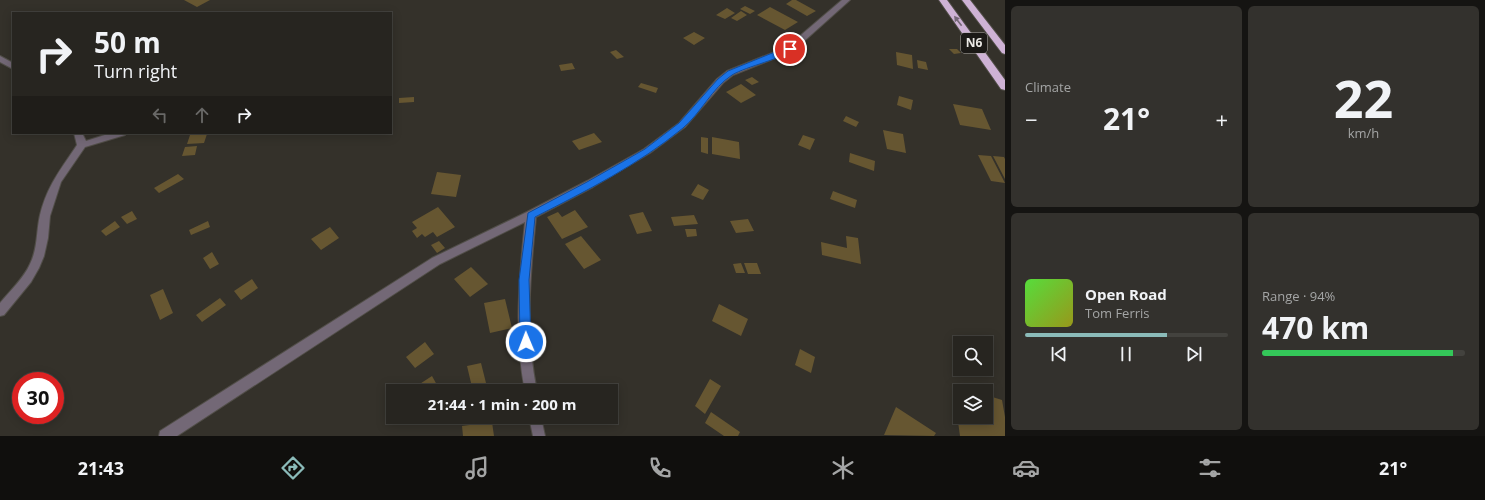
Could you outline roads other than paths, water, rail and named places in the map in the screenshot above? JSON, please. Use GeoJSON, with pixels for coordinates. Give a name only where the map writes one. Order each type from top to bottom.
{"type":"FeatureCollection","features":[{"type":"Feature","properties":{"kind":"highway","name":"N6"},"geometry":{"type":"LineString","coordinates":[[943,0],[1005,87]]}},
{"type":"Feature","properties":{"kind":"highway","name":"N6"},"geometry":{"type":"LineString","coordinates":[[966,0],[1005,51]]}},
{"type":"Feature","properties":{"kind":"street"},"geometry":{"type":"LineString","coordinates":[[165,436],[436,261],[531,215],[648,151],[682,125],[720,81],[730,73],[790,49],[846,0]]}},
{"type":"Feature","properties":{"kind":"street"},"geometry":{"type":"LineString","coordinates":[[0,59],[12,65]]}},
{"type":"Feature","properties":{"kind":"street"},"geometry":{"type":"LineString","coordinates":[[0,311],[27,280],[34,268],[39,256],[43,238],[45,216],[57,181],[82,145],[82,139],[79,134]]}},
{"type":"Feature","properties":{"kind":"street"},"geometry":{"type":"LineString","coordinates":[[82,145],[119,134]]}},
{"type":"Feature","properties":{"kind":"street"},"geometry":{"type":"LineString","coordinates":[[529,384],[526,366],[524,280],[531,215]]}},
{"type":"Feature","properties":{"kind":"street"},"geometry":{"type":"LineString","coordinates":[[536,424],[539,436]]}}]}
